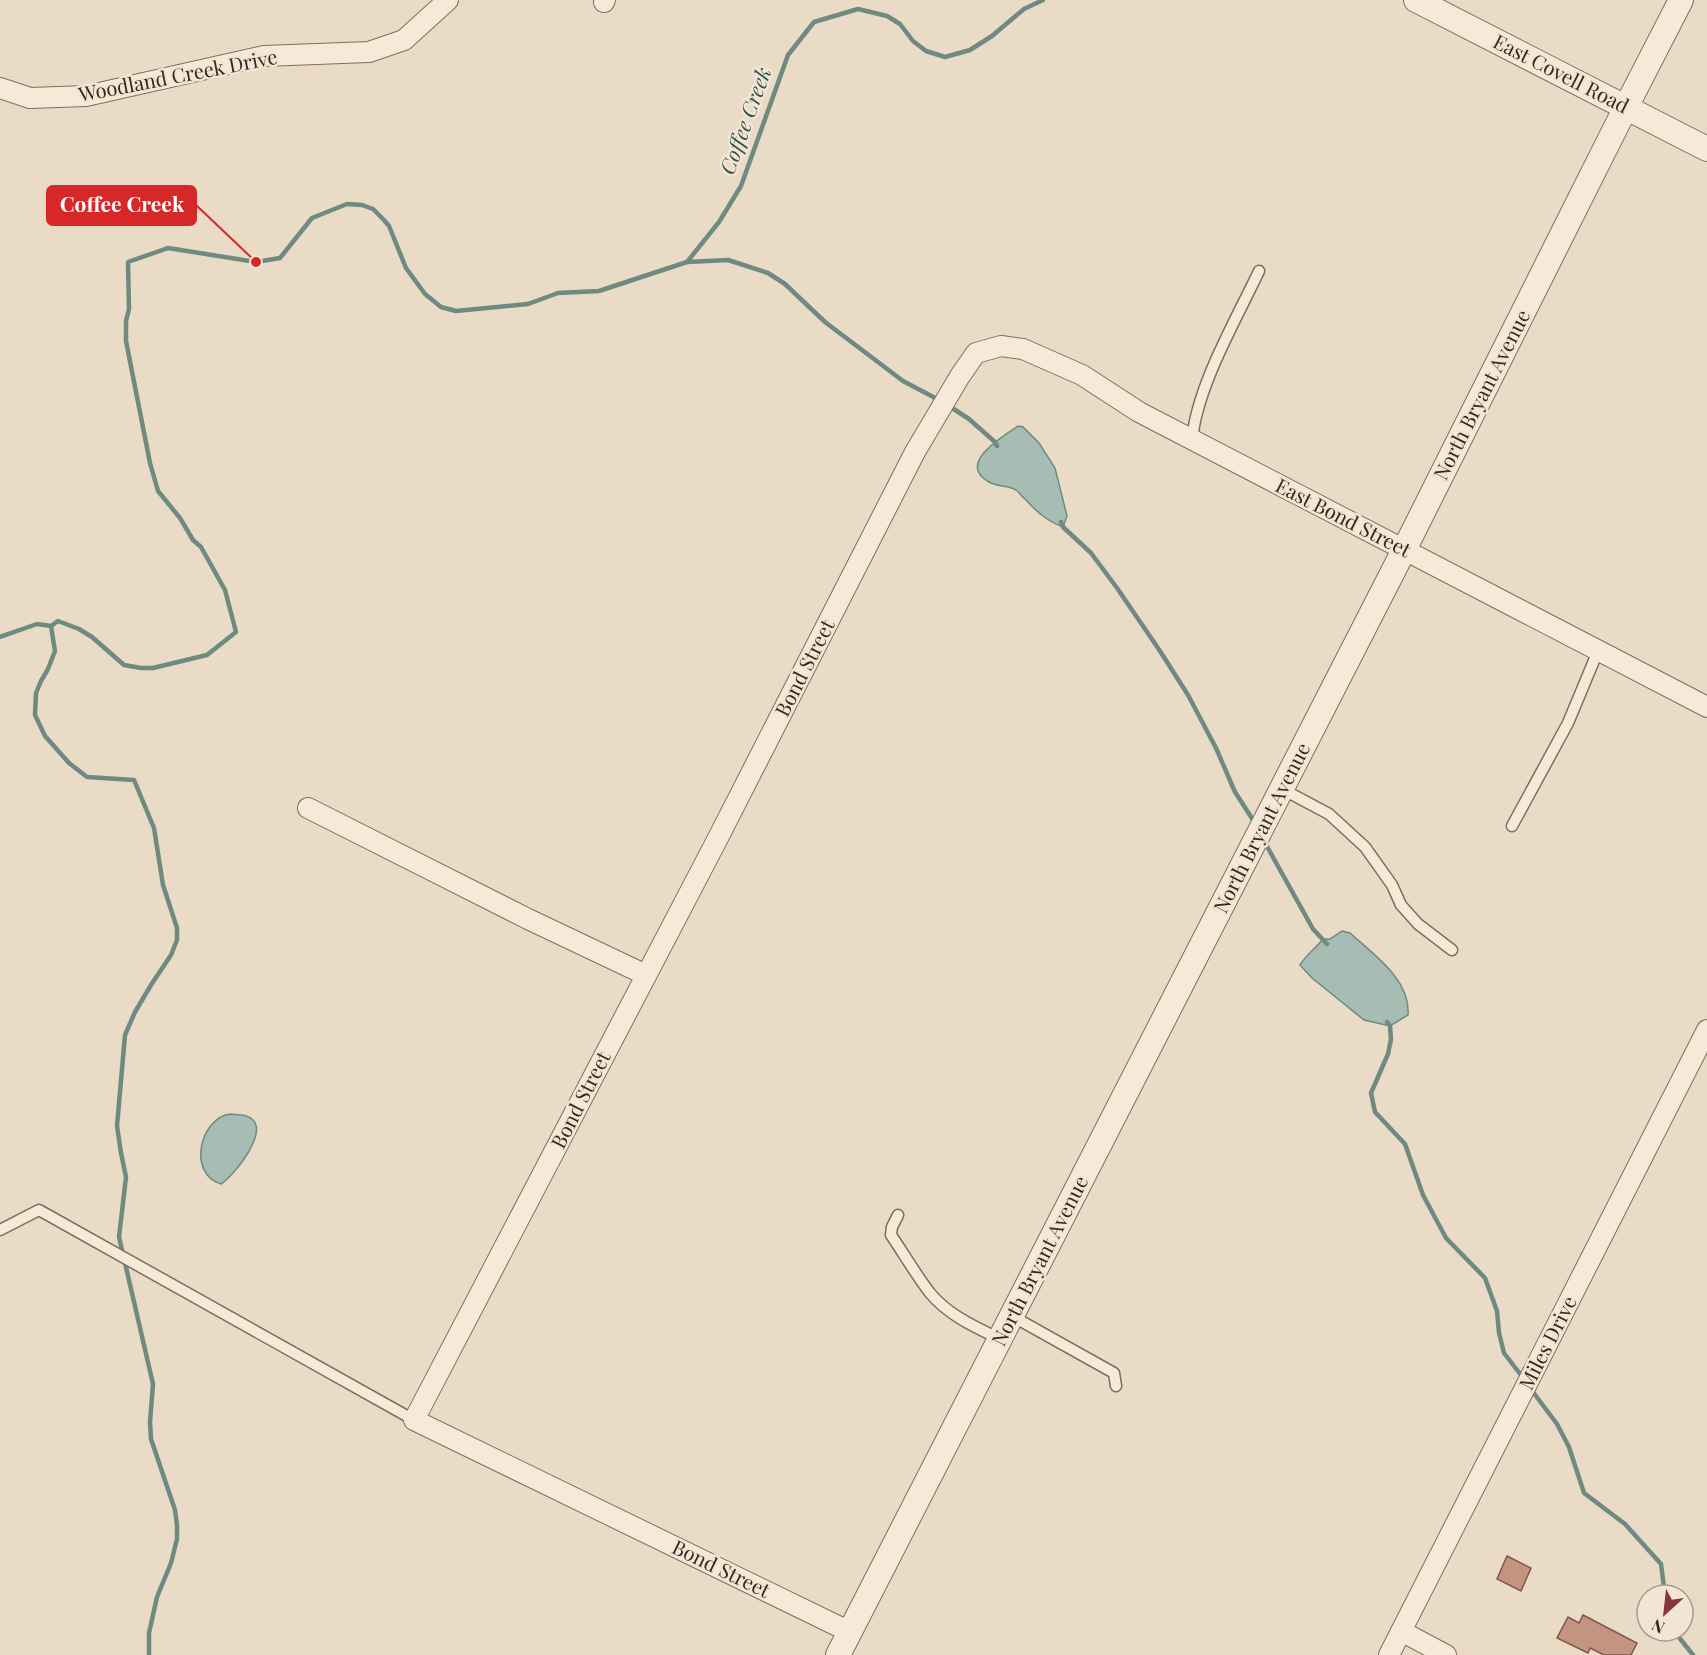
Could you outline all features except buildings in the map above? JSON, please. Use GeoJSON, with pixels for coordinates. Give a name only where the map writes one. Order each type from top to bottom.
{"type":"FeatureCollection","features":[{"type":"Feature","properties":{"kind":"street","name":"Woodland Creek Drive"},"geometry":{"type":"LineString","coordinates":[[0,88],[30,98],[86,96],[264,56],[369,52],[404,40],[448,0]]}},
{"type":"Feature","properties":{"kind":"street","name":"East Covell Road"},"geometry":{"type":"LineString","coordinates":[[1416,0],[1707,149]]}},
{"type":"Feature","properties":{"kind":"street","name":"North Bryant Avenue"},"geometry":{"type":"LineString","coordinates":[[838,1655],[1404,550],[1681,0]]}},
{"type":"Feature","properties":{"kind":"street","name":"East Bond Street"},"geometry":{"type":"LineString","coordinates":[[976,353],[1001,346],[1023,349],[1082,375],[1139,412],[1707,707]]}},
{"type":"Feature","properties":{"kind":"street","name":"Bond Street"},"geometry":{"type":"LineString","coordinates":[[850,1632],[414,1420],[718,838],[915,452],[976,353]]}},
{"type":"Feature","properties":{"kind":"street"},"geometry":{"type":"LineString","coordinates":[[308,808],[528,919],[646,975]]}},
{"type":"Feature","properties":{"kind":"street","name":"Miles Drive"},"geometry":{"type":"LineString","coordinates":[[1389,1655],[1707,1030]]}},
{"type":"Feature","properties":{"kind":"street"},"geometry":{"type":"LineString","coordinates":[[1401,1632],[1446,1655]]}},
{"type":"Feature","properties":{"kind":"lane"},"geometry":{"type":"LineString","coordinates":[[1192,440],[1196,413],[1216,360],[1259,271]]}},
{"type":"Feature","properties":{"kind":"lane"},"geometry":{"type":"LineString","coordinates":[[1512,826],[1568,723],[1598,651]]}},
{"type":"Feature","properties":{"kind":"lane"},"geometry":{"type":"LineString","coordinates":[[1282,789],[1329,814],[1365,847],[1392,885],[1401,905],[1418,924],[1452,950]]}},
{"type":"Feature","properties":{"kind":"lane"},"geometry":{"type":"LineString","coordinates":[[0,1230],[39,1210],[414,1420]]}},
{"type":"Feature","properties":{"kind":"lane"},"geometry":{"type":"LineString","coordinates":[[898,1215],[891,1235],[931,1294],[959,1317],[1000,1339]]}},
{"type":"Feature","properties":{"kind":"lane"},"geometry":{"type":"LineString","coordinates":[[1012,1316],[1114,1373],[1116,1386]]}},
{"type":"Feature","properties":{"kind":"shaded area"},"geometry":{"type":"Polygon","coordinates":[[[1018,426],[1023,427],[1039,443],[1055,468],[1067,516],[1063,527],[1043,516],[1016,490],[992,484],[980,475],[977,467],[985,451],[1018,426]]]}},
{"type":"Feature","properties":{"kind":"shaded area"},"geometry":{"type":"Polygon","coordinates":[[[1342,931],[1350,933],[1397,979],[1407,1002],[1408,1015],[1390,1026],[1364,1020],[1312,978],[1300,965],[1323,939],[1330,939],[1342,931]]]}},
{"type":"Feature","properties":{"kind":"shaded area"},"geometry":{"type":"Polygon","coordinates":[[[230,1114],[251,1118],[256,1126],[256,1135],[241,1164],[221,1184],[210,1178],[204,1169],[201,1159],[202,1147],[211,1125],[230,1114]]]}},
{"type":"Feature","properties":{"kind":"waterway","name":"Coffee Creek"},"geometry":{"type":"LineString","coordinates":[[0,637],[37,624],[51,626],[58,621],[92,637],[124,665],[153,668],[207,655],[236,632],[225,590],[201,547],[193,540],[180,518],[158,491],[150,463],[126,341],[126,321],[129,309],[128,262],[168,248],[256,262],[280,258],[312,218],[347,204],[362,205],[373,209],[384,220],[389,226],[406,268],[425,294],[441,307],[456,311],[528,304],[558,293],[599,291],[687,262],[719,222],[741,186],[788,55],[814,22],[858,9],[887,16],[900,24],[913,41],[926,51],[945,57],[970,50],[992,36],[1024,9],[1043,0]]}},
{"type":"Feature","properties":{"kind":"waterway"},"geometry":{"type":"LineString","coordinates":[[687,262],[728,260],[768,273],[785,284],[825,322],[903,381],[939,400]]}},
{"type":"Feature","properties":{"kind":"waterway"},"geometry":{"type":"LineString","coordinates":[[949,406],[969,419],[997,446]]}},
{"type":"Feature","properties":{"kind":"waterway"},"geometry":{"type":"LineString","coordinates":[[1061,522],[1063,527],[1091,553],[1160,651],[1188,695],[1216,748],[1235,792],[1255,823]]}},
{"type":"Feature","properties":{"kind":"waterway"},"geometry":{"type":"LineString","coordinates":[[51,626],[55,651],[36,693],[35,715],[45,736],[69,763],[87,777],[134,780],[154,828],[163,885],[177,928],[177,940],[171,955],[135,1012],[125,1035],[117,1126],[126,1177],[119,1237],[153,1384],[151,1439],[175,1510],[177,1525],[177,1539],[171,1563],[157,1597],[149,1633],[149,1655]]}},
{"type":"Feature","properties":{"kind":"waterway"},"geometry":{"type":"LineString","coordinates":[[1264,841],[1313,929],[1327,944]]}},
{"type":"Feature","properties":{"kind":"waterway"},"geometry":{"type":"LineString","coordinates":[[1387,1022],[1390,1026],[1391,1039],[1388,1054],[1371,1093],[1375,1112],[1405,1144],[1423,1195],[1446,1238],[1485,1278],[1497,1311],[1504,1353],[1524,1379]]}},
{"type":"Feature","properties":{"kind":"waterway"},"geometry":{"type":"LineString","coordinates":[[1530,1388],[1557,1424],[1569,1447],[1584,1493],[1625,1524],[1661,1564],[1663,1583]]}},
{"type":"Feature","properties":{"kind":"waterway"},"geometry":{"type":"LineString","coordinates":[[1684,1643],[1693,1655]]}},
{"type":"Feature","properties":{"kind":"place","name":"Coffee Creek"},"geometry":{"type":"Point","coordinates":[256,262]}}]}
